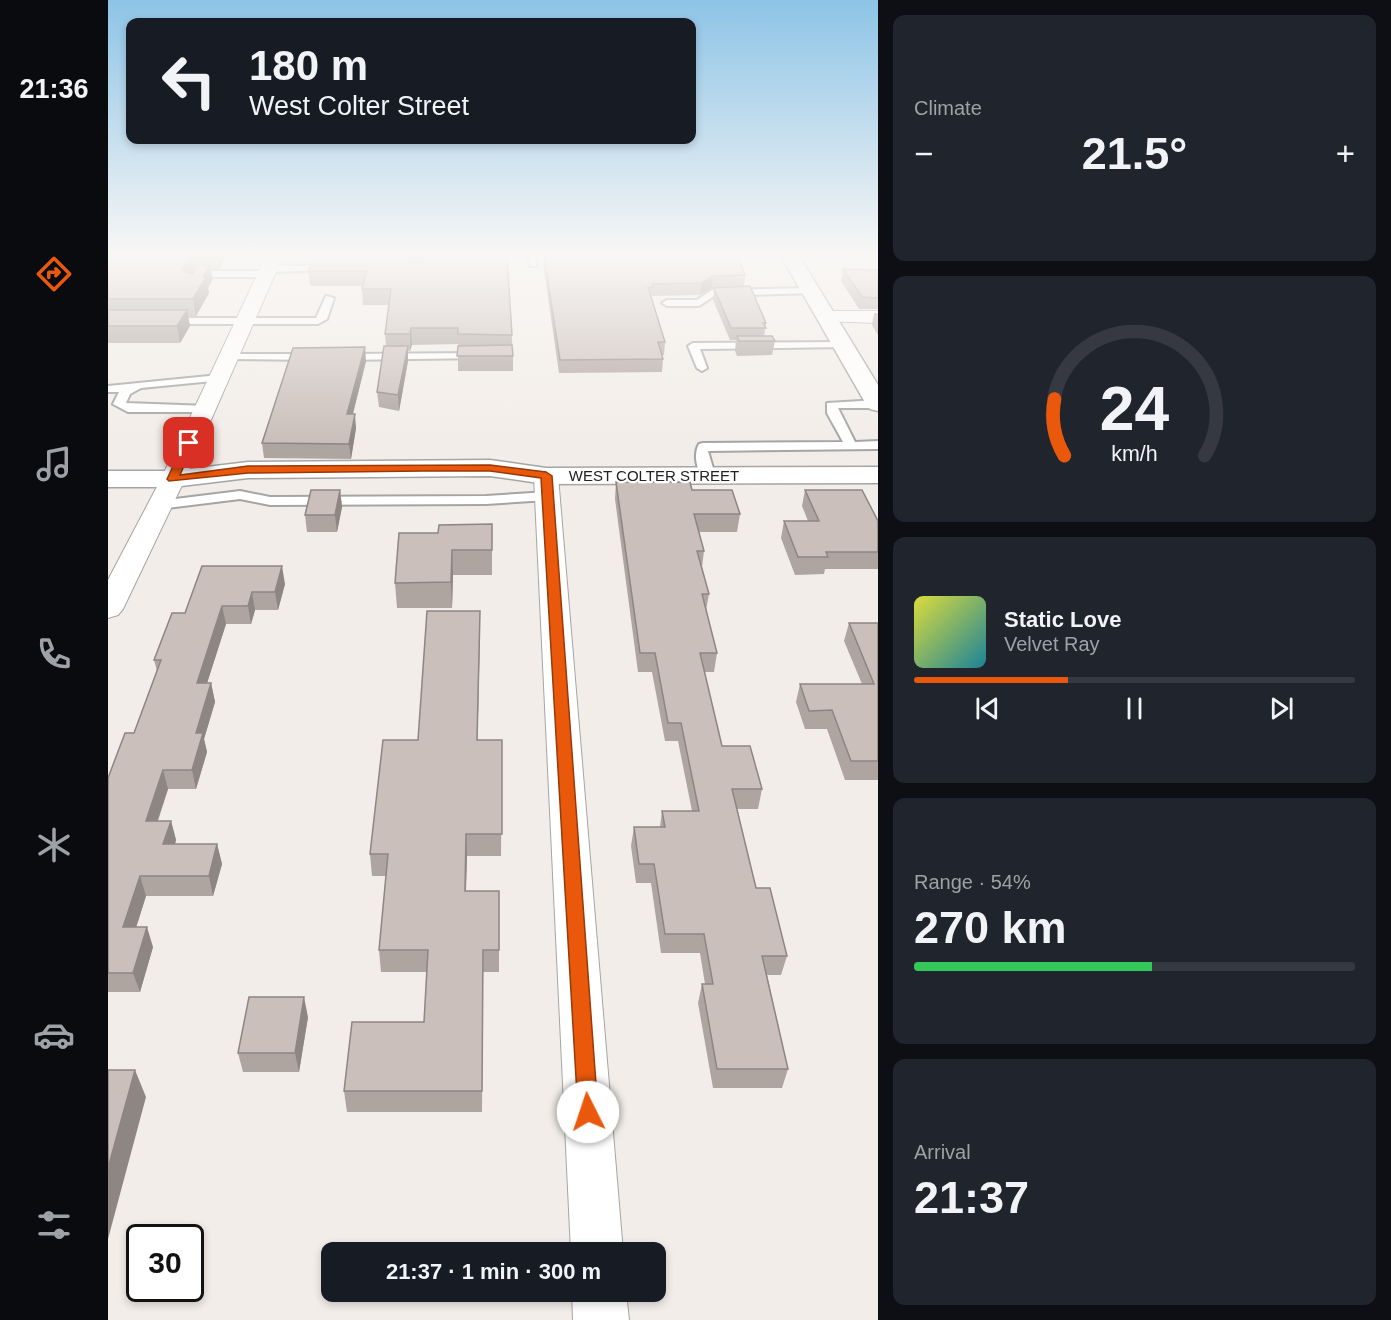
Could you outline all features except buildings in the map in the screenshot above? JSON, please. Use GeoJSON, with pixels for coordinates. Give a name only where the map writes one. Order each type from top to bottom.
{"type":"FeatureCollection","features":[{"type":"Feature","properties":{"kind":"street"},"geometry":{"type":"LineString","coordinates":[[108,609],[173,479],[247,318]]}},
{"type":"Feature","properties":{"kind":"street"},"geometry":{"type":"LineString","coordinates":[[828,318],[872,385],[878,404]]}},
{"type":"Feature","properties":{"kind":"street","name":"WEST COLTER STREET"},"geometry":{"type":"LineString","coordinates":[[108,479],[173,479],[248,470],[421,468],[490,468],[547,486],[708,475],[878,475]]}},
{"type":"Feature","properties":{"kind":"street"},"geometry":{"type":"LineString","coordinates":[[547,486],[596,1242]]}},
{"type":"Feature","properties":{"kind":"street"},"geometry":{"type":"LineString","coordinates":[[600,1302],[601,1320]]}},
{"type":"Feature","properties":{"kind":"lane"},"geometry":{"type":"LineString","coordinates":[[154,321],[318,321],[322,318]]}},
{"type":"Feature","properties":{"kind":"lane"},"geometry":{"type":"LineString","coordinates":[[702,368],[693,346],[844,345]]}},
{"type":"Feature","properties":{"kind":"lane"},"geometry":{"type":"LineString","coordinates":[[229,357],[497,356]]}},
{"type":"Feature","properties":{"kind":"lane"},"geometry":{"type":"LineString","coordinates":[[108,389],[219,378]]}},
{"type":"Feature","properties":{"kind":"lane"},"geometry":{"type":"LineString","coordinates":[[129,388],[119,404],[121,407],[205,408]]}},
{"type":"Feature","properties":{"kind":"lane"},"geometry":{"type":"LineString","coordinates":[[850,444],[831,405],[878,404]]}},
{"type":"Feature","properties":{"kind":"lane"},"geometry":{"type":"LineString","coordinates":[[708,475],[702,459],[701,451],[704,447],[878,445]]}},
{"type":"Feature","properties":{"kind":"lane"},"geometry":{"type":"LineString","coordinates":[[159,506],[240,495],[270,501],[486,500],[547,486]]}},
{"type":"Feature","properties":{"kind":"route"},"geometry":{"type":"LineString","coordinates":[[189,443],[173,479],[248,470],[424,468],[490,468],[546,476],[588,1112]]}}]}
